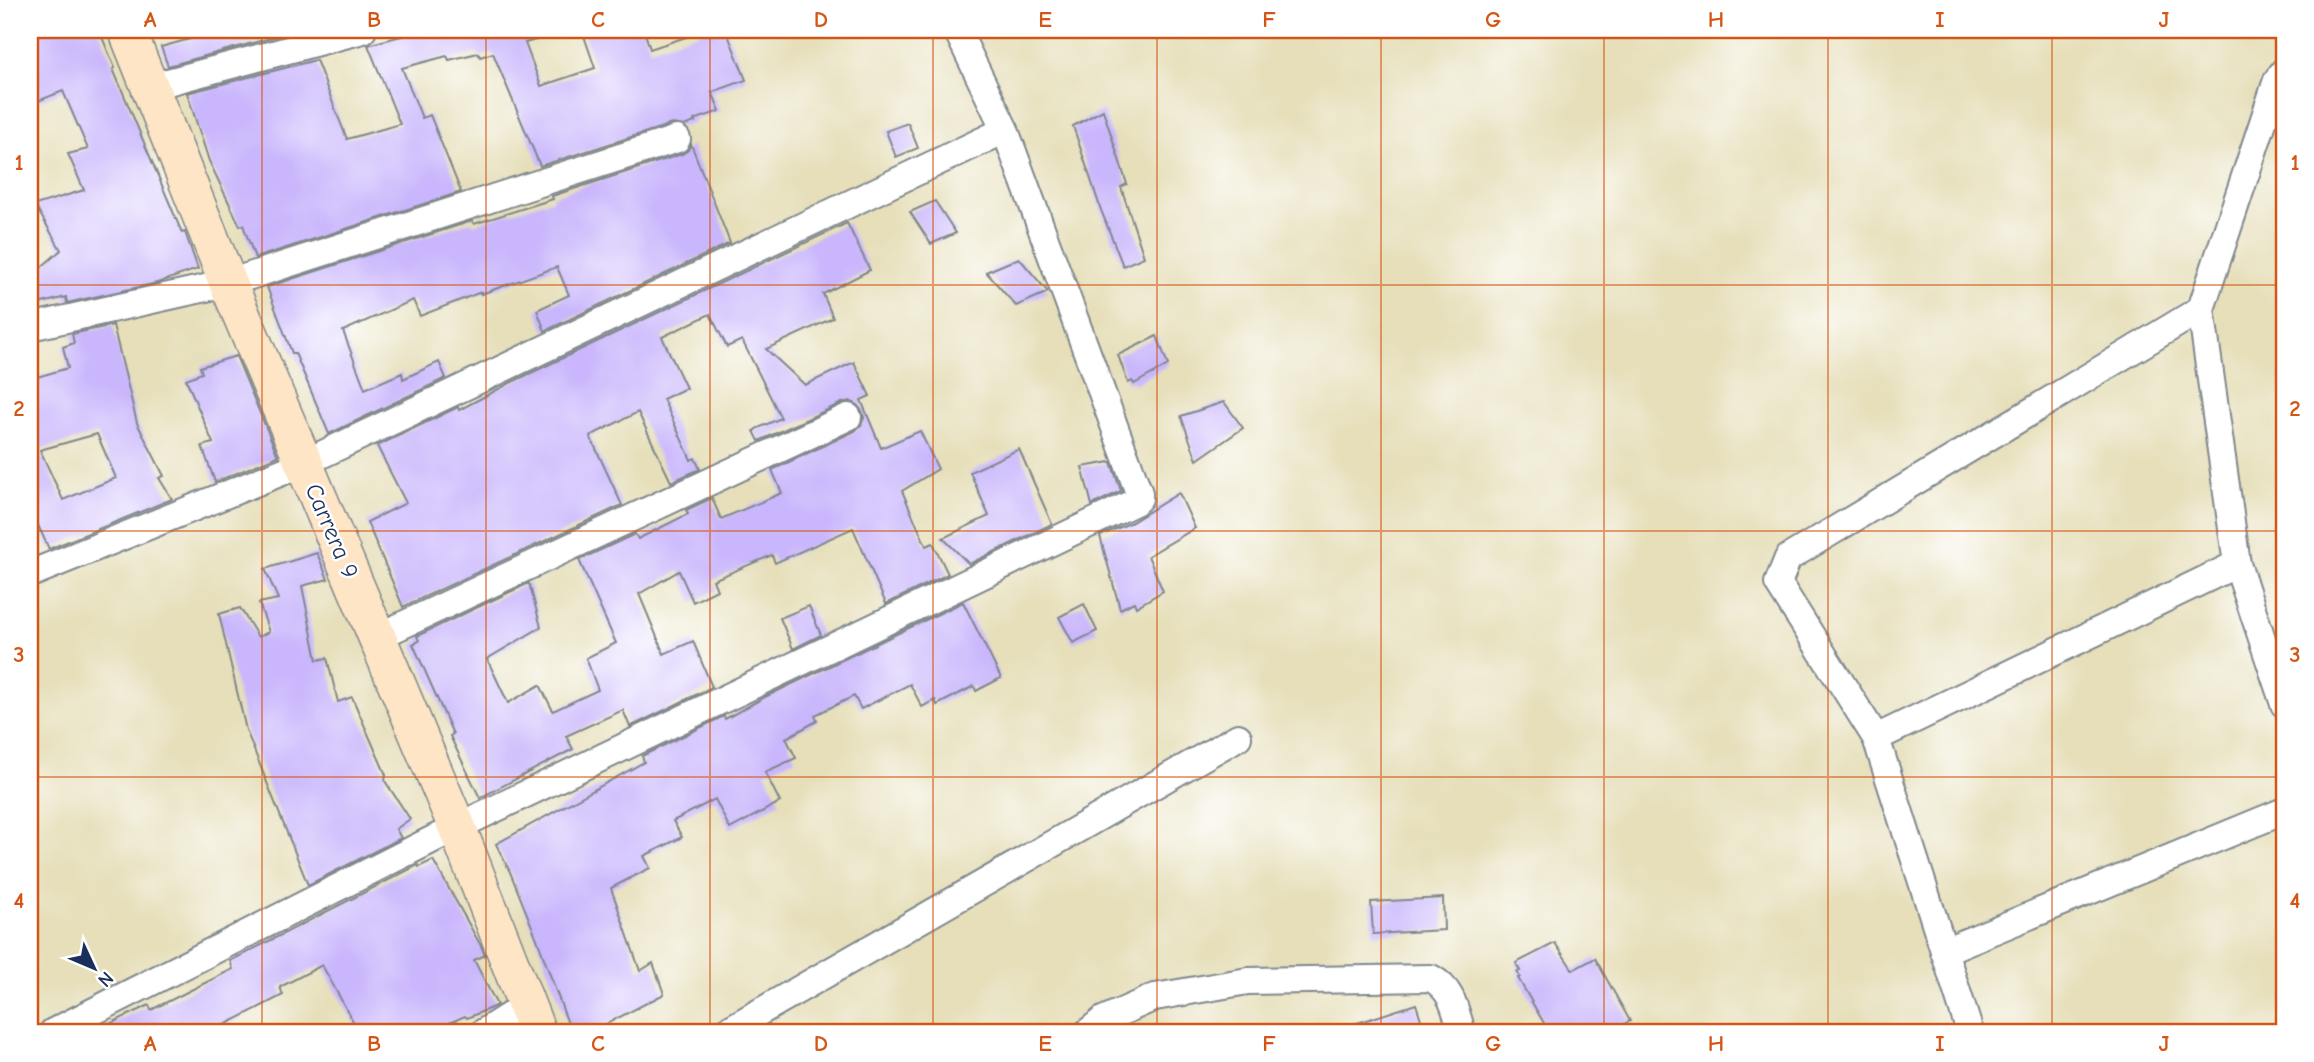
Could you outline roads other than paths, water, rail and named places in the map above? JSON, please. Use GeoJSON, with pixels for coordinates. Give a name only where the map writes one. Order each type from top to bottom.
{"type":"FeatureCollection","features":[{"type":"Feature","properties":{"kind":"main road","name":"Carrera 9"},"geometry":{"type":"LineString","coordinates":[[127,30],[228,283],[457,827],[531,1019]]}},
{"type":"Feature","properties":{"kind":"street"},"geometry":{"type":"LineString","coordinates":[[149,87],[363,30]]}},
{"type":"Feature","properties":{"kind":"street"},"geometry":{"type":"LineString","coordinates":[[53,1032],[457,827],[1139,498],[1005,130],[957,30]]}},
{"type":"Feature","properties":{"kind":"street"},"geometry":{"type":"LineString","coordinates":[[2284,71],[2277,80],[2201,309],[2237,564],[2284,704]]}},
{"type":"Feature","properties":{"kind":"street"},"geometry":{"type":"LineString","coordinates":[[30,574],[304,463],[1005,130]]}},
{"type":"Feature","properties":{"kind":"street"},"geometry":{"type":"LineString","coordinates":[[30,327],[228,283],[677,139]]}},
{"type":"Feature","properties":{"kind":"street"},"geometry":{"type":"LineString","coordinates":[[1970,1032],[1876,737],[1778,583],[1788,558],[2201,309]]}},
{"type":"Feature","properties":{"kind":"street"},"geometry":{"type":"LineString","coordinates":[[377,638],[848,417]]}},
{"type":"Feature","properties":{"kind":"street"},"geometry":{"type":"LineString","coordinates":[[1876,737],[2237,564]]}},
{"type":"Feature","properties":{"kind":"street"},"geometry":{"type":"LineString","coordinates":[[725,1032],[1238,737]]}},
{"type":"Feature","properties":{"kind":"street"},"geometry":{"type":"LineString","coordinates":[[1944,951],[2284,811]]}},
{"type":"Feature","properties":{"kind":"street"},"geometry":{"type":"LineString","coordinates":[[1088,1032],[1103,1020],[1155,997],[1248,981],[1431,978],[1443,984],[1450,995],[1462,1032]]}},
{"type":"Feature","properties":{"kind":"street"},"geometry":{"type":"LineString","coordinates":[[484,1032],[531,1019]]}}]}
